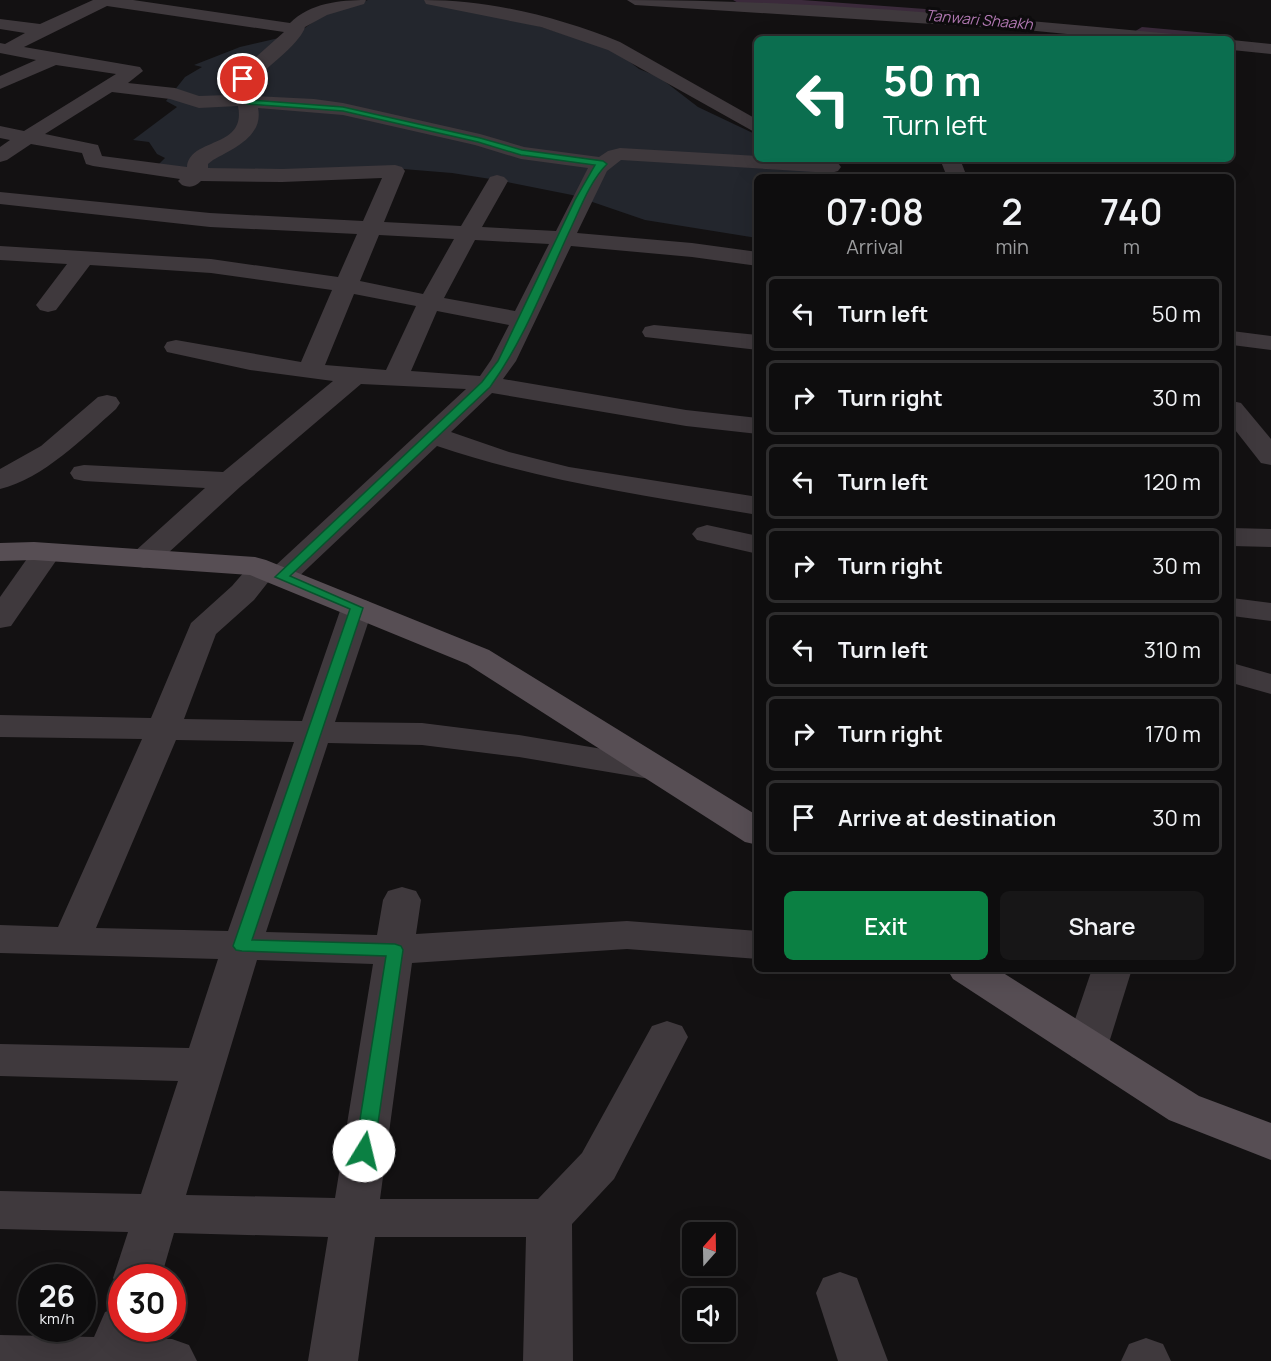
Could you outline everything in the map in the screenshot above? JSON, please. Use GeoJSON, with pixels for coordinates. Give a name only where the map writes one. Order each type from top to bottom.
{"type":"FeatureCollection","features":[{"type":"Feature","properties":{"kind":"main road"},"geometry":{"type":"LineString","coordinates":[[0,552],[46,552],[255,566],[478,657],[754,830]]}},
{"type":"Feature","properties":{"kind":"main road"},"geometry":{"type":"LineString","coordinates":[[967,972],[1184,1108],[1271,1142]]}},
{"type":"Feature","properties":{"kind":"street"},"geometry":{"type":"LineString","coordinates":[[153,215],[197,173],[198,162],[203,157],[234,143],[242,135],[250,114],[246,100],[235,92],[237,84],[297,29],[298,24],[321,11],[358,0]]}},
{"type":"Feature","properties":{"kind":"street"},"geometry":{"type":"LineString","coordinates":[[432,0],[528,17],[594,37],[614,46],[754,126]]}},
{"type":"Feature","properties":{"kind":"street"},"geometry":{"type":"LineString","coordinates":[[635,0],[824,6],[1142,36]]}},
{"type":"Feature","properties":{"kind":"street"},"geometry":{"type":"LineString","coordinates":[[4,49],[105,1],[297,29]]}},
{"type":"Feature","properties":{"kind":"street"},"geometry":{"type":"LineString","coordinates":[[824,6],[855,31]]}},
{"type":"Feature","properties":{"kind":"street"},"geometry":{"type":"LineString","coordinates":[[0,24],[43,30]]}},
{"type":"Feature","properties":{"kind":"street"},"geometry":{"type":"LineString","coordinates":[[1234,45],[1271,49]]}},
{"type":"Feature","properties":{"kind":"street"},"geometry":{"type":"LineString","coordinates":[[0,156],[134,71],[4,49]]}},
{"type":"Feature","properties":{"kind":"street"},"geometry":{"type":"LineString","coordinates":[[0,83],[56,58]]}},
{"type":"Feature","properties":{"kind":"street"},"geometry":{"type":"LineString","coordinates":[[108,86],[175,94],[180,98],[207,102],[246,100],[343,109],[480,140],[521,153],[603,164]]}},
{"type":"Feature","properties":{"kind":"street"},"geometry":{"type":"LineString","coordinates":[[0,132],[91,149],[93,160],[117,166],[197,173],[326,175],[395,171],[310,370]]}},
{"type":"Feature","properties":{"kind":"street"},"geometry":{"type":"LineString","coordinates":[[71,941],[163,730],[202,630],[243,593],[272,573],[433,435],[486,385],[503,362],[590,180],[603,164],[620,154],[754,160]]}},
{"type":"Feature","properties":{"kind":"street"},"geometry":{"type":"LineString","coordinates":[[800,162],[823,163],[845,174]]}},
{"type":"Feature","properties":{"kind":"street"},"geometry":{"type":"LineString","coordinates":[[395,378],[418,324],[497,181]]}},
{"type":"Feature","properties":{"kind":"street"},"geometry":{"type":"LineString","coordinates":[[0,198],[153,215],[347,229],[370,228],[561,238],[692,250],[754,258]]}},
{"type":"Feature","properties":{"kind":"street"},"geometry":{"type":"LineString","coordinates":[[0,253],[239,269],[347,284],[522,321]]}},
{"type":"Feature","properties":{"kind":"street"},"geometry":{"type":"LineString","coordinates":[[48,304],[82,260]]}},
{"type":"Feature","properties":{"kind":"street"},"geometry":{"type":"LineString","coordinates":[[654,332],[754,343]]}},
{"type":"Feature","properties":{"kind":"street"},"geometry":{"type":"LineString","coordinates":[[1234,338],[1271,343]]}},
{"type":"Feature","properties":{"kind":"street"},"geometry":{"type":"LineString","coordinates":[[176,347],[204,354],[310,370],[486,385],[637,411],[725,424],[754,426]]}},
{"type":"Feature","properties":{"kind":"street"},"geometry":{"type":"LineString","coordinates":[[144,559],[230,481],[356,375]]}},
{"type":"Feature","properties":{"kind":"street"},"geometry":{"type":"LineString","coordinates":[[0,481],[51,452],[107,403]]}},
{"type":"Feature","properties":{"kind":"street"},"geometry":{"type":"LineString","coordinates":[[1234,413],[1256,441]]}},
{"type":"Feature","properties":{"kind":"street"},"geometry":{"type":"LineString","coordinates":[[433,435],[500,458],[569,475],[754,506]]}},
{"type":"Feature","properties":{"kind":"street"},"geometry":{"type":"LineString","coordinates":[[84,473],[230,481]]}},
{"type":"Feature","properties":{"kind":"street"},"geometry":{"type":"LineString","coordinates":[[707,534],[754,544]]}},
{"type":"Feature","properties":{"kind":"street"},"geometry":{"type":"LineString","coordinates":[[1234,537],[1271,538]]}},
{"type":"Feature","properties":{"kind":"street"},"geometry":{"type":"LineString","coordinates":[[0,619],[46,552]]}},
{"type":"Feature","properties":{"kind":"street"},"geometry":{"type":"LineString","coordinates":[[1234,607],[1271,612]]}},
{"type":"Feature","properties":{"kind":"street"},"geometry":{"type":"LineString","coordinates":[[142,1264],[242,946],[357,608]]}},
{"type":"Feature","properties":{"kind":"street"},"geometry":{"type":"LineString","coordinates":[[1234,674],[1271,684]]}},
{"type":"Feature","properties":{"kind":"street"},"geometry":{"type":"LineString","coordinates":[[0,726],[422,734],[519,746],[656,769]]}},
{"type":"Feature","properties":{"kind":"street"},"geometry":{"type":"LineString","coordinates":[[333,1361],[402,900]]}},
{"type":"Feature","properties":{"kind":"street"},"geometry":{"type":"LineString","coordinates":[[0,939],[395,950],[627,935],[754,945]]}},
{"type":"Feature","properties":{"kind":"street"},"geometry":{"type":"LineString","coordinates":[[1087,1046],[1111,972]]}},
{"type":"Feature","properties":{"kind":"street"},"geometry":{"type":"LineString","coordinates":[[548,1361],[549,1218],[598,1166],[667,1038]]}},
{"type":"Feature","properties":{"kind":"street"},"geometry":{"type":"LineString","coordinates":[[0,1060],[204,1065]]}},
{"type":"Feature","properties":{"kind":"street"},"geometry":{"type":"LineString","coordinates":[[0,1210],[354,1218],[549,1218]]}},
{"type":"Feature","properties":{"kind":"street"},"geometry":{"type":"LineString","coordinates":[[840,1293],[863,1361]]}},
{"type":"Feature","properties":{"kind":"street"},"geometry":{"type":"LineString","coordinates":[[0,1357],[115,1349],[172,1361]]}},
{"type":"Feature","properties":{"kind":"shaded area"},"geometry":{"type":"Polygon","coordinates":[[[368,0],[424,0],[489,10],[616,51],[639,69],[659,77],[698,107],[754,134],[754,162],[809,162],[833,174],[754,174],[754,238],[645,220],[572,195],[452,173],[403,169],[314,173],[157,166],[165,158],[157,154],[149,142],[133,140],[177,107],[166,101],[185,77],[202,67],[194,65],[240,47],[296,34],[322,16],[368,0]]]}},
{"type":"Feature","properties":{"kind":"waterway","name":"Tanwari Shaakh"},"geometry":{"type":"LineString","coordinates":[[740,0],[953,15]]}},
{"type":"Feature","properties":{"kind":"waterway","name":"Tanwari Shaakh"},"geometry":{"type":"LineString","coordinates":[[1142,32],[1186,36]]}},
{"type":"Feature","properties":{"kind":"route"},"geometry":{"type":"LineString","coordinates":[[243,79],[237,84],[235,92],[247,102],[255,104],[289,103],[328,106],[480,140],[521,153],[603,164],[597,168],[590,180],[503,362],[486,385],[281,577],[357,608],[242,946],[395,950],[364,1151]]}}]}
